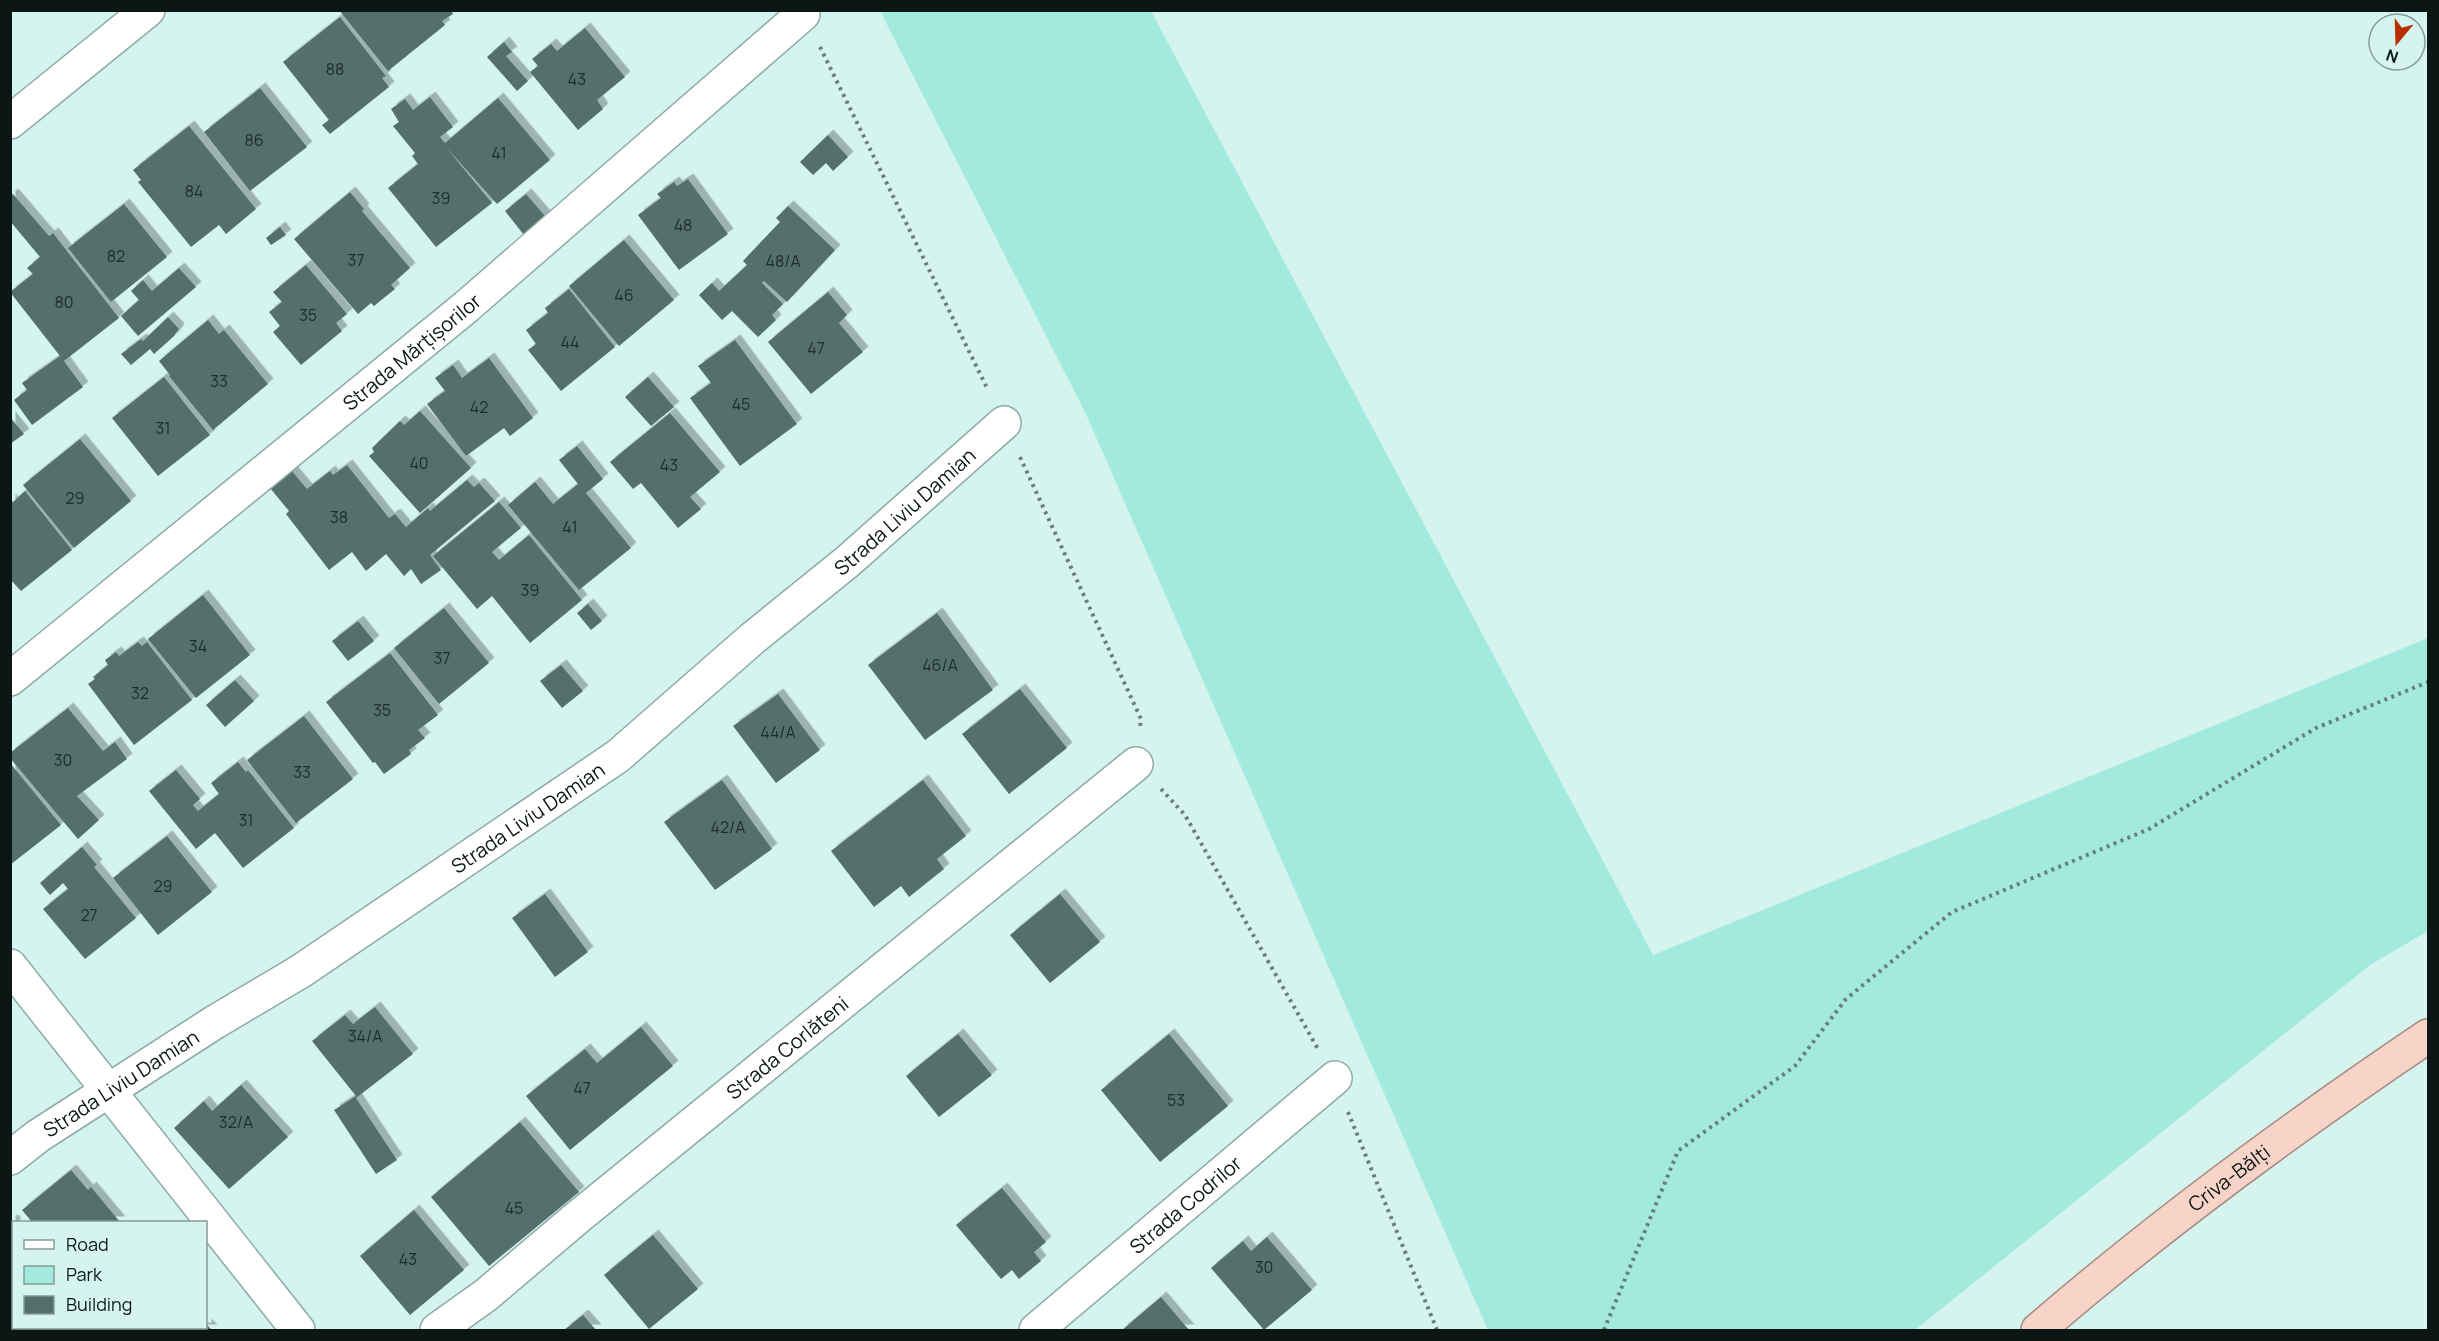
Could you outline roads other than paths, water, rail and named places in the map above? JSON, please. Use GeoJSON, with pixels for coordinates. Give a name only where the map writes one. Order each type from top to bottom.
{"type":"FeatureCollection","features":[{"type":"Feature","properties":{"kind":"highway","name":"Criva-Bălți"},"geometry":{"type":"LineString","coordinates":[[2037,1330],[2265,1151],[2428,1036]]}},
{"type":"Feature","properties":{"kind":"street"},"geometry":{"type":"LineString","coordinates":[[10,122],[148,10]]}},
{"type":"Feature","properties":{"kind":"street","name":"Strada Mărțișorilor"},"geometry":{"type":"LineString","coordinates":[[10,679],[466,307],[804,14]]}},
{"type":"Feature","properties":{"kind":"street","name":"Strada Liviu Damian"},"geometry":{"type":"LineString","coordinates":[[10,1158],[38,1136],[214,1022],[301,971],[618,756],[753,638],[847,562],[1004,423]]}},
{"type":"Feature","properties":{"kind":"street","name":"Strada Corlăteni"},"geometry":{"type":"LineString","coordinates":[[437,1330],[486,1295],[578,1217],[1136,764]]}},
{"type":"Feature","properties":{"kind":"street"},"geometry":{"type":"LineString","coordinates":[[10,966],[298,1330]]}},
{"type":"Feature","properties":{"kind":"street","name":"Strada Codrilor"},"geometry":{"type":"LineString","coordinates":[[1036,1330],[1335,1078]]}}]}
